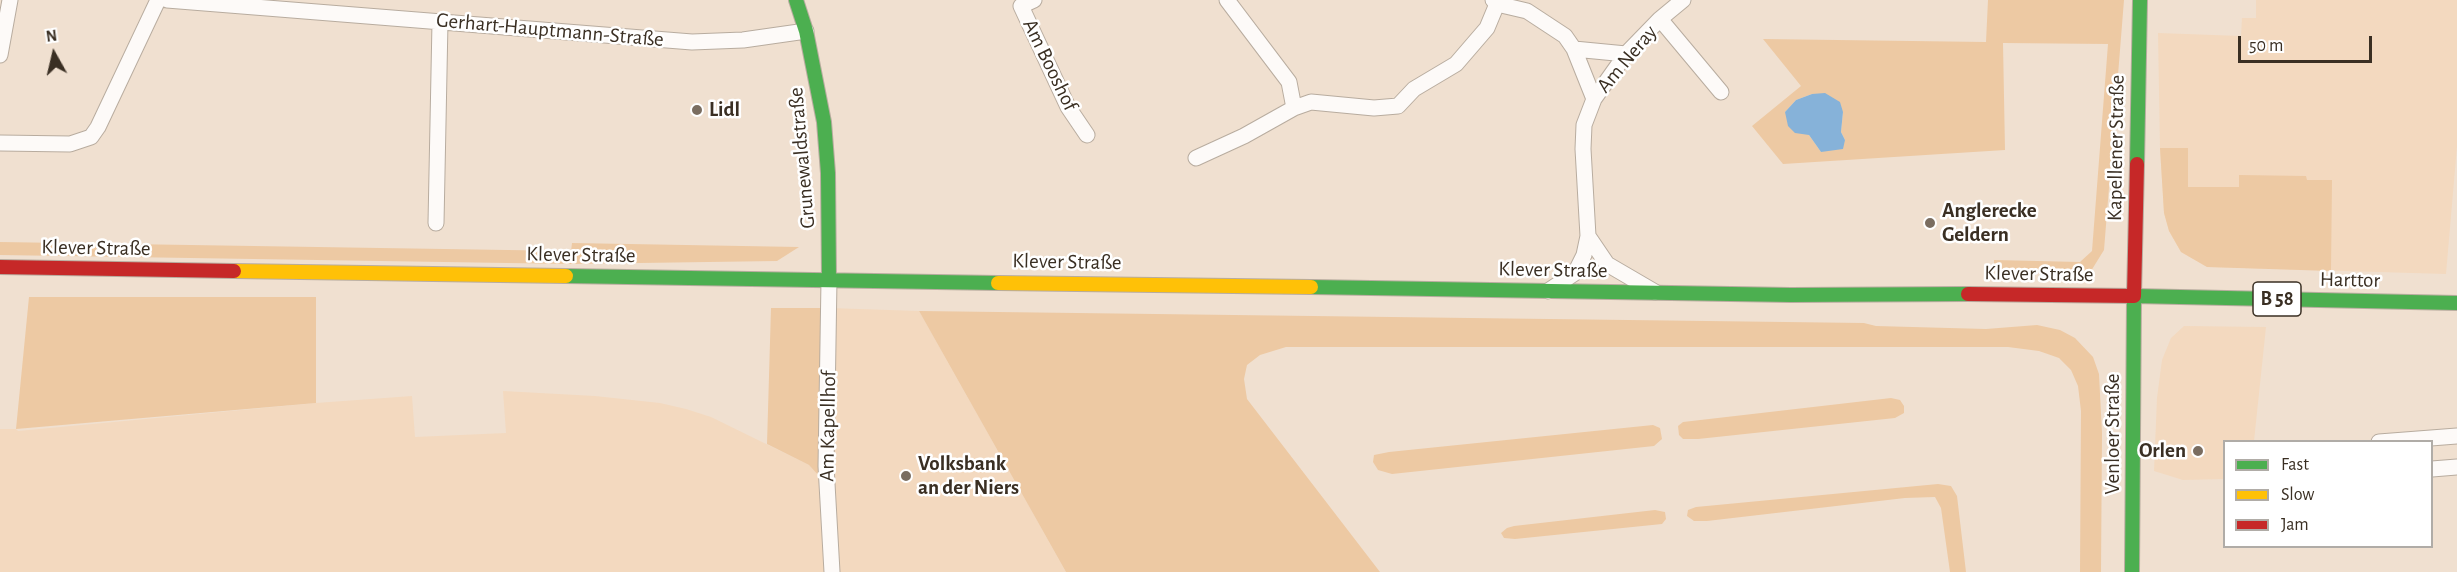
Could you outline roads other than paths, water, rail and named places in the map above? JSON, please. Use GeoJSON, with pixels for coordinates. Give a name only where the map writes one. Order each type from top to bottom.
{"type":"FeatureCollection","features":[{"type":"Feature","properties":{"kind":"main road","name":"Grunewaldstraße"},"geometry":{"type":"LineString","coordinates":[[796,0],[806,31],[820,92],[826,142],[829,280]]}},
{"type":"Feature","properties":{"kind":"main road","name":"Kapellener Straße"},"geometry":{"type":"LineString","coordinates":[[2134,296],[2140,0]]}},
{"type":"Feature","properties":{"kind":"main road","name":"Klever Straße"},"geometry":{"type":"LineString","coordinates":[[0,267],[1548,291],[2134,296]]}},
{"type":"Feature","properties":{"kind":"main road","name":"Harttor"},"geometry":{"type":"LineString","coordinates":[[2134,296],[2457,303]]}},
{"type":"Feature","properties":{"kind":"main road","name":"Venloer Straße"},"geometry":{"type":"LineString","coordinates":[[2132,572],[2134,296]]}},
{"type":"Feature","properties":{"kind":"street"},"geometry":{"type":"LineString","coordinates":[[0,55],[10,0]]}},
{"type":"Feature","properties":{"kind":"street"},"geometry":{"type":"LineString","coordinates":[[0,143],[70,144],[91,137],[98,127],[158,0]]}},
{"type":"Feature","properties":{"kind":"street","name":"Gerhart-Hauptmann-Straße"},"geometry":{"type":"LineString","coordinates":[[167,0],[296,5],[440,22],[702,42],[762,38],[806,31]]}},
{"type":"Feature","properties":{"kind":"street","name":"Am Booshof"},"geometry":{"type":"LineString","coordinates":[[1034,0],[1021,6],[1068,107],[1087,135]]}},
{"type":"Feature","properties":{"kind":"street"},"geometry":{"type":"LineString","coordinates":[[1227,0],[1289,82],[1294,108]]}},
{"type":"Feature","properties":{"kind":"street","name":"Am Neray"},"geometry":{"type":"LineString","coordinates":[[1548,291],[1575,273],[1584,255],[1588,236],[1583,149],[1584,125],[1594,99],[1626,54],[1683,0]]}},
{"type":"Feature","properties":{"kind":"street"},"geometry":{"type":"LineString","coordinates":[[1196,158],[1244,136],[1294,108],[1311,102],[1374,108],[1398,106],[1414,89],[1456,64],[1487,28],[1495,2],[1527,11],[1565,36],[1574,49],[1594,99]]}},
{"type":"Feature","properties":{"kind":"street"},"geometry":{"type":"LineString","coordinates":[[1660,20],[1721,92]]}},
{"type":"Feature","properties":{"kind":"street"},"geometry":{"type":"LineString","coordinates":[[436,223],[440,22]]}},
{"type":"Feature","properties":{"kind":"street"},"geometry":{"type":"LineString","coordinates":[[1574,49],[1626,54]]}},
{"type":"Feature","properties":{"kind":"street"},"geometry":{"type":"LineString","coordinates":[[1588,236],[1607,264],[1656,292]]}},
{"type":"Feature","properties":{"kind":"street","name":"Am Kapellhof"},"geometry":{"type":"LineString","coordinates":[[829,280],[826,466],[832,572]]}},
{"type":"Feature","properties":{"kind":"street"},"geometry":{"type":"LineString","coordinates":[[2395,440],[2457,436]]}},
{"type":"Feature","properties":{"kind":"street"},"geometry":{"type":"LineString","coordinates":[[2433,469],[2457,467]]}},
{"type":"Feature","properties":{"kind":"water"},"geometry":{"type":"Polygon","coordinates":[[[1825,93],[1840,102],[1843,112],[1841,132],[1845,140],[1843,149],[1821,152],[1809,135],[1795,133],[1788,126],[1785,112],[1796,100],[1812,94],[1825,93]]]}},
{"type":"Feature","properties":{"kind":"place","name":"Lidl"},"geometry":{"type":"Point","coordinates":[697,110]}},
{"type":"Feature","properties":{"kind":"place","name":"Anglerecke Geldern"},"geometry":{"type":"Point","coordinates":[1930,223]}},
{"type":"Feature","properties":{"kind":"place","name":"Orlen"},"geometry":{"type":"Point","coordinates":[2198,451]}},
{"type":"Feature","properties":{"kind":"place","name":"Volksbank an der Niers"},"geometry":{"type":"Point","coordinates":[906,476]}}]}
